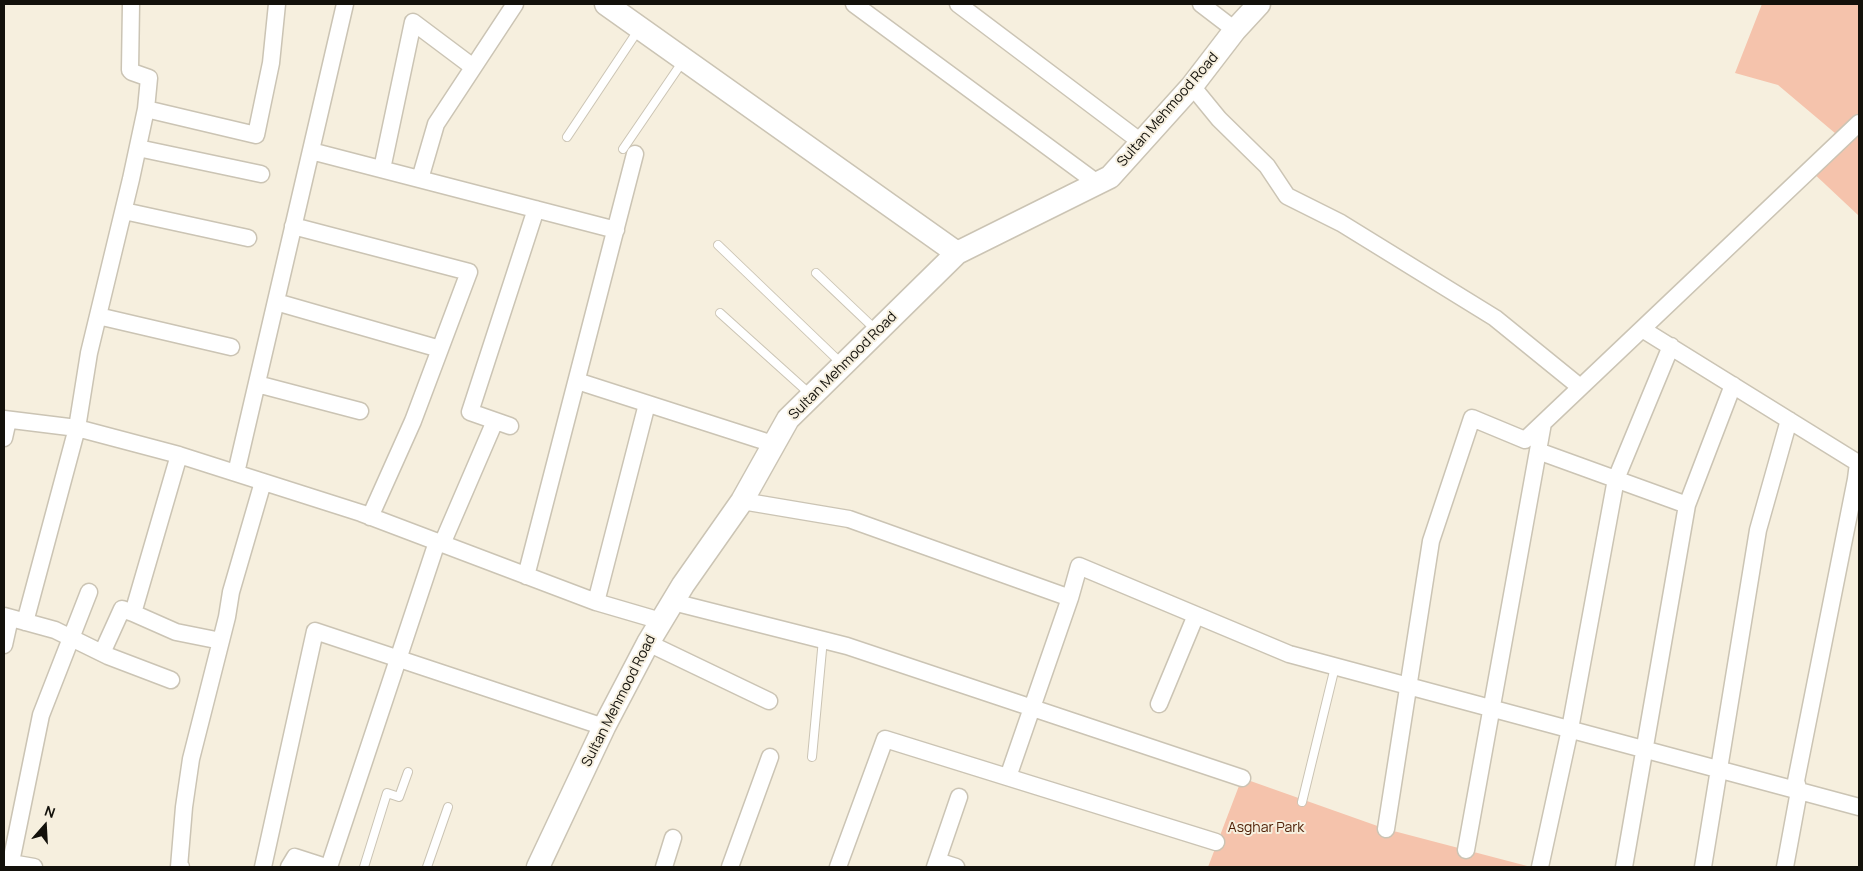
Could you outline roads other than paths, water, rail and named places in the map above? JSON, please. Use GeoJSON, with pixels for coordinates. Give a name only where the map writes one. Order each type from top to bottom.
{"type":"FeatureCollection","features":[{"type":"Feature","properties":{"kind":"street"},"geometry":{"type":"LineString","coordinates":[[4,646],[77,428],[89,353],[124,211],[146,109],[149,78],[130,70],[131,4]]}},
{"type":"Feature","properties":{"kind":"street"},"geometry":{"type":"LineString","coordinates":[[146,109],[256,135],[271,64],[277,4]]}},
{"type":"Feature","properties":{"kind":"street"},"geometry":{"type":"LineString","coordinates":[[236,473],[345,4]]}},
{"type":"Feature","properties":{"kind":"street"},"geometry":{"type":"LineString","coordinates":[[420,179],[436,124],[515,4]]}},
{"type":"Feature","properties":{"kind":"street"},"geometry":{"type":"LineString","coordinates":[[606,4],[957,253]]}},
{"type":"Feature","properties":{"kind":"street"},"geometry":{"type":"LineString","coordinates":[[854,4],[1097,183]]}},
{"type":"Feature","properties":{"kind":"street"},"geometry":{"type":"LineString","coordinates":[[958,4],[1141,142]]}},
{"type":"Feature","properties":{"kind":"street"},"geometry":{"type":"LineString","coordinates":[[1200,4],[1235,30]]}},
{"type":"Feature","properties":{"kind":"street","name":"Sultan Mehmood Road"},"geometry":{"type":"LineString","coordinates":[[538,867],[604,727],[648,643],[683,585],[742,501],[788,419],[957,253],[1110,177],[1192,86],[1235,30],[1259,4]]}},
{"type":"Feature","properties":{"kind":"street"},"geometry":{"type":"LineString","coordinates":[[382,169],[412,22],[473,67]]}},
{"type":"Feature","properties":{"kind":"street"},"geometry":{"type":"LineString","coordinates":[[1192,86],[1219,118],[1267,166],[1287,196],[1341,223],[1495,318],[1580,387]]}},
{"type":"Feature","properties":{"kind":"street"},"geometry":{"type":"LineString","coordinates":[[1386,829],[1432,541],[1472,418],[1525,440],[1859,123]]}},
{"type":"Feature","properties":{"kind":"street"},"geometry":{"type":"LineString","coordinates":[[138,148],[261,174]]}},
{"type":"Feature","properties":{"kind":"street"},"geometry":{"type":"LineString","coordinates":[[311,151],[616,230]]}},
{"type":"Feature","properties":{"kind":"street"},"geometry":{"type":"LineString","coordinates":[[526,576],[616,230],[629,152]]}},
{"type":"Feature","properties":{"kind":"street"},"geometry":{"type":"LineString","coordinates":[[289,867],[295,857],[328,867],[439,543],[502,423],[470,412],[536,209]]}},
{"type":"Feature","properties":{"kind":"street"},"geometry":{"type":"LineString","coordinates":[[124,211],[248,238]]}},
{"type":"Feature","properties":{"kind":"street"},"geometry":{"type":"LineString","coordinates":[[293,226],[469,272],[413,421],[370,517]]}},
{"type":"Feature","properties":{"kind":"street"},"geometry":{"type":"LineString","coordinates":[[276,302],[440,349]]}},
{"type":"Feature","properties":{"kind":"street"},"geometry":{"type":"LineString","coordinates":[[98,316],[231,347]]}},
{"type":"Feature","properties":{"kind":"street"},"geometry":{"type":"LineString","coordinates":[[1642,329],[1858,463],[1858,480],[1796,780],[1799,791],[1785,867]]}},
{"type":"Feature","properties":{"kind":"street"},"geometry":{"type":"LineString","coordinates":[[1540,867],[1570,730],[1616,480],[1671,346]]}},
{"type":"Feature","properties":{"kind":"street"},"geometry":{"type":"LineString","coordinates":[[577,381],[773,444]]}},
{"type":"Feature","properties":{"kind":"street"},"geometry":{"type":"LineString","coordinates":[[257,384],[360,411]]}},
{"type":"Feature","properties":{"kind":"street"},"geometry":{"type":"LineString","coordinates":[[1624,867],[1687,505],[1733,385]]}},
{"type":"Feature","properties":{"kind":"street"},"geometry":{"type":"LineString","coordinates":[[596,602],[647,404]]}},
{"type":"Feature","properties":{"kind":"street"},"geometry":{"type":"LineString","coordinates":[[4,438],[6,420],[77,428],[179,455],[370,517],[596,602],[661,621]]}},
{"type":"Feature","properties":{"kind":"street"},"geometry":{"type":"LineString","coordinates":[[1703,867],[1758,530],[1788,420]]}},
{"type":"Feature","properties":{"kind":"street"},"geometry":{"type":"LineString","coordinates":[[1466,850],[1543,423]]}},
{"type":"Feature","properties":{"kind":"street"},"geometry":{"type":"LineString","coordinates":[[1538,451],[1687,505]]}},
{"type":"Feature","properties":{"kind":"street"},"geometry":{"type":"LineString","coordinates":[[133,613],[179,455]]}},
{"type":"Feature","properties":{"kind":"street"},"geometry":{"type":"LineString","coordinates":[[175,867],[180,867],[184,807],[191,759],[221,641],[230,592],[264,482]]}},
{"type":"Feature","properties":{"kind":"street"},"geometry":{"type":"LineString","coordinates":[[742,501],[850,519],[1070,598]]}},
{"type":"Feature","properties":{"kind":"street"},"geometry":{"type":"LineString","coordinates":[[1008,777],[1070,598],[1079,566],[1289,654],[1859,807]]}},
{"type":"Feature","properties":{"kind":"street"},"geometry":{"type":"LineString","coordinates":[[34,867],[11,865],[41,715],[90,592]]}},
{"type":"Feature","properties":{"kind":"street"},"geometry":{"type":"LineString","coordinates":[[673,602],[847,646],[1242,778]]}},
{"type":"Feature","properties":{"kind":"street"},"geometry":{"type":"LineString","coordinates":[[102,653],[122,609],[176,632],[221,641]]}},
{"type":"Feature","properties":{"kind":"street"},"geometry":{"type":"LineString","coordinates":[[1159,704],[1196,615]]}},
{"type":"Feature","properties":{"kind":"street"},"geometry":{"type":"LineString","coordinates":[[13,618],[55,630],[102,653],[171,680]]}},
{"type":"Feature","properties":{"kind":"street"},"geometry":{"type":"LineString","coordinates":[[263,867],[315,630],[604,727]]}},
{"type":"Feature","properties":{"kind":"street"},"geometry":{"type":"LineString","coordinates":[[648,643],[769,701]]}},
{"type":"Feature","properties":{"kind":"street"},"geometry":{"type":"LineString","coordinates":[[838,867],[885,739],[1216,842]]}},
{"type":"Feature","properties":{"kind":"street"},"geometry":{"type":"LineString","coordinates":[[730,867],[770,757]]}},
{"type":"Feature","properties":{"kind":"street"},"geometry":{"type":"LineString","coordinates":[[956,867],[936,864],[959,797]]}},
{"type":"Feature","properties":{"kind":"street"},"geometry":{"type":"LineString","coordinates":[[664,867],[673,838]]}},
{"type":"Feature","properties":{"kind":"lane"},"geometry":{"type":"LineString","coordinates":[[567,137],[640,28]]}},
{"type":"Feature","properties":{"kind":"lane"},"geometry":{"type":"LineString","coordinates":[[629,152],[684,59]]}},
{"type":"Feature","properties":{"kind":"lane"},"geometry":{"type":"LineString","coordinates":[[718,245],[842,365]]}},
{"type":"Feature","properties":{"kind":"lane"},"geometry":{"type":"LineString","coordinates":[[816,273],[877,331]]}},
{"type":"Feature","properties":{"kind":"lane"},"geometry":{"type":"LineString","coordinates":[[720,314],[812,396]]}},
{"type":"Feature","properties":{"kind":"lane"},"geometry":{"type":"LineString","coordinates":[[812,757],[823,639]]}},
{"type":"Feature","properties":{"kind":"lane"},"geometry":{"type":"LineString","coordinates":[[1302,802],[1335,667]]}},
{"type":"Feature","properties":{"kind":"lane"},"geometry":{"type":"LineString","coordinates":[[364,867],[388,793],[399,797],[408,772]]}},
{"type":"Feature","properties":{"kind":"lane"},"geometry":{"type":"LineString","coordinates":[[427,867],[448,806]]}},
{"type":"Feature","properties":{"kind":"park label","name":"Asghar Park"},"geometry":{"type":"Point","coordinates":[1266,828]}}]}
